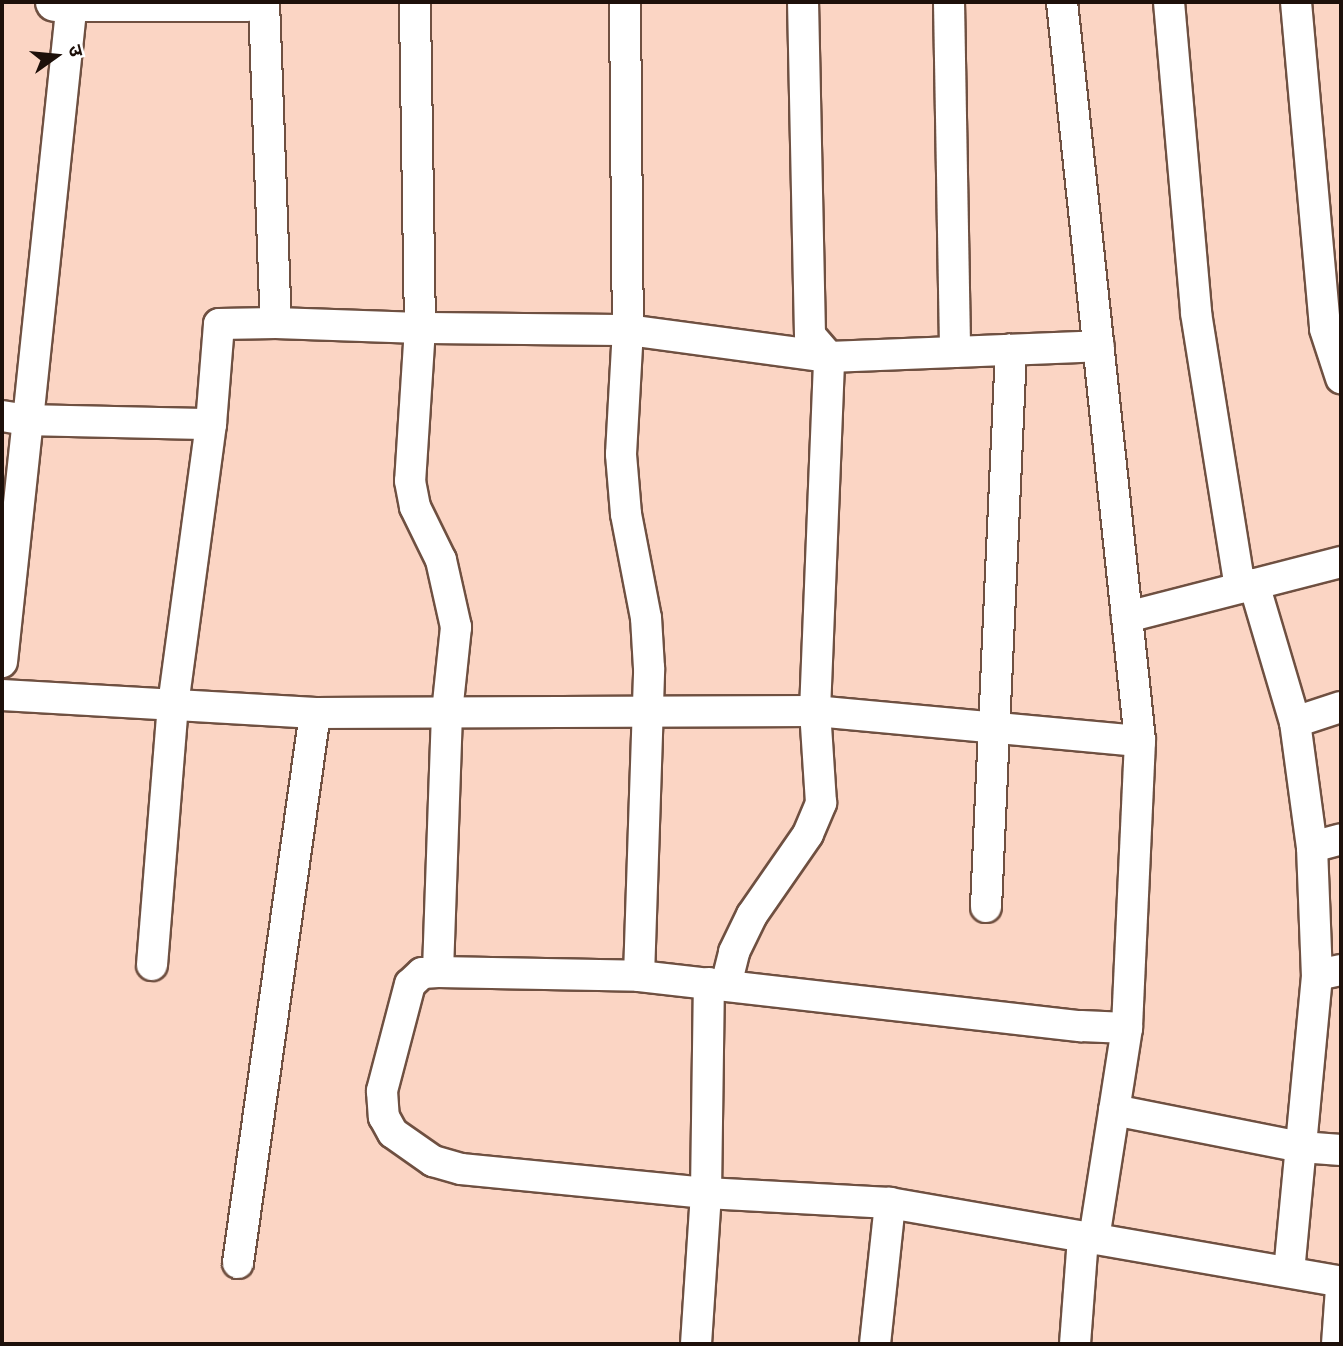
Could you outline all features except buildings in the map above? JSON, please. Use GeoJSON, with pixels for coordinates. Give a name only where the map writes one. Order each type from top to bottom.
{"type":"FeatureCollection","features":[{"type":"Feature","properties":{"kind":"street"},"geometry":{"type":"LineString","coordinates":[[55,2],[248,2]]}},
{"type":"Feature","properties":{"kind":"street"},"geometry":{"type":"LineString","coordinates":[[264,2],[276,323]]}},
{"type":"Feature","properties":{"kind":"street"},"geometry":{"type":"LineString","coordinates":[[415,2],[420,328],[410,481],[415,507],[441,560],[456,627],[447,712],[438,972]]}},
{"type":"Feature","properties":{"kind":"street"},"geometry":{"type":"LineString","coordinates":[[625,2],[628,330],[621,454],[626,514],[646,618],[647,712],[639,976]]}},
{"type":"Feature","properties":{"kind":"street"},"geometry":{"type":"LineString","coordinates":[[696,1344],[718,984],[752,915],[808,834],[821,803],[815,711],[830,357],[810,335],[803,2]]}},
{"type":"Feature","properties":{"kind":"street"},"geometry":{"type":"LineString","coordinates":[[950,2],[955,352]]}},
{"type":"Feature","properties":{"kind":"street"},"geometry":{"type":"LineString","coordinates":[[1062,2],[1140,741],[1127,1028],[1089,1238],[1075,1344]]}},
{"type":"Feature","properties":{"kind":"street"},"geometry":{"type":"LineString","coordinates":[[1169,2],[1196,313],[1247,586],[1295,722],[1329,973],[1301,1147],[1289,1272]]}},
{"type":"Feature","properties":{"kind":"street"},"geometry":{"type":"LineString","coordinates":[[1296,2],[1325,329],[1341,378]]}},
{"type":"Feature","properties":{"kind":"street"},"geometry":{"type":"LineString","coordinates":[[2,663],[15,418],[72,3]]}},
{"type":"Feature","properties":{"kind":"street"},"geometry":{"type":"LineString","coordinates":[[152,965],[173,705],[211,424],[219,324],[628,330],[830,357],[1099,346]]}},
{"type":"Feature","properties":{"kind":"street"},"geometry":{"type":"LineString","coordinates":[[986,907],[1011,350]]}},
{"type":"Feature","properties":{"kind":"street"},"geometry":{"type":"LineString","coordinates":[[15,418],[211,424]]}},
{"type":"Feature","properties":{"kind":"street"},"geometry":{"type":"LineString","coordinates":[[1126,617],[1341,562]]}},
{"type":"Feature","properties":{"kind":"street"},"geometry":{"type":"LineString","coordinates":[[2,695],[315,713],[815,711],[994,730],[1140,741]]}},
{"type":"Feature","properties":{"kind":"street"},"geometry":{"type":"LineString","coordinates":[[1295,722],[1341,707]]}},
{"type":"Feature","properties":{"kind":"street"},"geometry":{"type":"LineString","coordinates":[[238,1263],[315,713]]}},
{"type":"Feature","properties":{"kind":"street"},"geometry":{"type":"LineString","coordinates":[[1312,847],[1341,839]]}},
{"type":"Feature","properties":{"kind":"street"},"geometry":{"type":"LineString","coordinates":[[1127,1028],[1081,1026],[639,976],[422,973],[410,984],[382,1091],[384,1117],[393,1133],[409,1148],[433,1161],[461,1169],[706,1193],[890,1203],[1341,1282]]}},
{"type":"Feature","properties":{"kind":"street"},"geometry":{"type":"LineString","coordinates":[[1114,1110],[1301,1147],[1341,1150]]}},
{"type":"Feature","properties":{"kind":"street"},"geometry":{"type":"LineString","coordinates":[[875,1344],[890,1203]]}},
{"type":"Feature","properties":{"kind":"street"},"geometry":{"type":"LineString","coordinates":[[1337,1344],[1341,1288]]}}]}
